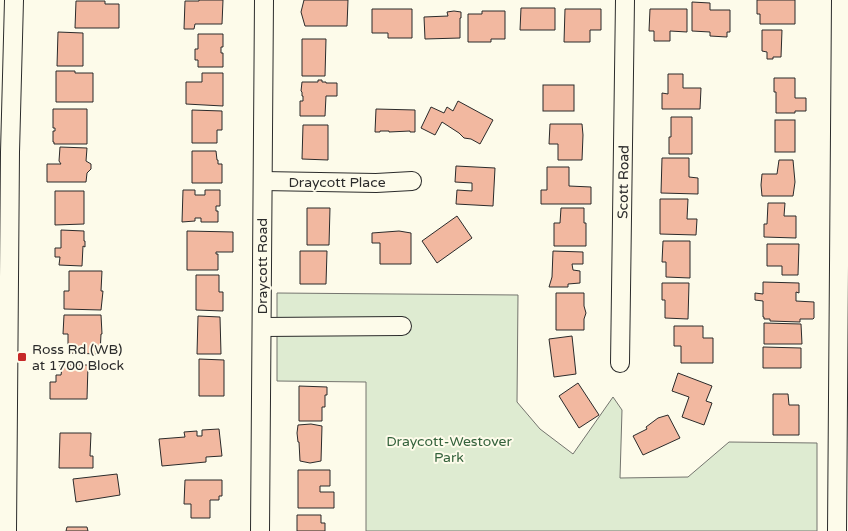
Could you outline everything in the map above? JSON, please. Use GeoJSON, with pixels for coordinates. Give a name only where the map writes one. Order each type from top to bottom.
{"type":"FeatureCollection","features":[{"type":"Feature","properties":{"kind":"street"},"geometry":{"type":"LineString","coordinates":[[7,531],[10,152],[14,0]]}},
{"type":"Feature","properties":{"kind":"street","name":"Draycott Road"},"geometry":{"type":"LineString","coordinates":[[260,531],[264,0]]}},
{"type":"Feature","properties":{"kind":"street","name":"Scott Road"},"geometry":{"type":"LineString","coordinates":[[620,363],[625,0]]}},
{"type":"Feature","properties":{"kind":"street"},"geometry":{"type":"LineString","coordinates":[[837,531],[843,343],[841,0]]}},
{"type":"Feature","properties":{"kind":"street","name":"Draycott Place"},"geometry":{"type":"LineString","coordinates":[[263,181],[376,183],[412,181]]}},
{"type":"Feature","properties":{"kind":"street"},"geometry":{"type":"LineString","coordinates":[[262,327],[402,326]]}},
{"type":"Feature","properties":{"kind":"green space","name":"Draycott-Westover Park"},"geometry":{"type":"Polygon","coordinates":[[[277,293],[518,295],[517,402],[540,429],[573,454],[613,397],[622,410],[620,478],[688,477],[729,442],[817,443],[817,531],[366,531],[366,382],[277,381],[277,293]]]}},
{"type":"Feature","properties":{"kind":"building"},"geometry":{"type":"Polygon","coordinates":[[[223,0],[222,24],[195,24],[194,29],[184,29],[185,1],[223,0]]]}},
{"type":"Feature","properties":{"kind":"building"},"geometry":{"type":"Polygon","coordinates":[[[304,0],[348,0],[347,26],[305,26],[301,12],[304,0]]]}},
{"type":"Feature","properties":{"kind":"building"},"geometry":{"type":"Polygon","coordinates":[[[757,0],[795,0],[795,24],[760,24],[760,14],[757,14],[757,0]]]}},
{"type":"Feature","properties":{"kind":"building"},"geometry":{"type":"Polygon","coordinates":[[[76,1],[105,1],[105,4],[119,4],[119,28],[75,28],[76,1]]]}},
{"type":"Feature","properties":{"kind":"building"},"geometry":{"type":"Polygon","coordinates":[[[692,2],[710,3],[710,10],[730,10],[730,32],[727,32],[727,37],[710,36],[710,32],[692,31],[692,2]]]}},
{"type":"Feature","properties":{"kind":"building"},"geometry":{"type":"Polygon","coordinates":[[[521,8],[555,8],[555,30],[520,30],[521,8]]]}},
{"type":"Feature","properties":{"kind":"building"},"geometry":{"type":"Polygon","coordinates":[[[372,9],[412,9],[412,38],[388,38],[388,33],[372,33],[372,9]]]}},
{"type":"Feature","properties":{"kind":"building"},"geometry":{"type":"Polygon","coordinates":[[[565,9],[601,9],[601,30],[590,30],[590,42],[564,42],[565,9]]]}},
{"type":"Feature","properties":{"kind":"building"},"geometry":{"type":"Polygon","coordinates":[[[650,9],[687,9],[687,32],[670,31],[670,41],[654,41],[654,31],[649,31],[650,9]]]}},
{"type":"Feature","properties":{"kind":"building"},"geometry":{"type":"Polygon","coordinates":[[[482,11],[505,11],[505,39],[491,39],[491,42],[468,42],[468,14],[482,14],[482,11]]]}},
{"type":"Feature","properties":{"kind":"building"},"geometry":{"type":"Polygon","coordinates":[[[447,12],[461,12],[460,38],[425,39],[424,17],[448,16],[447,12]]]}},
{"type":"Feature","properties":{"kind":"building"},"geometry":{"type":"Polygon","coordinates":[[[762,30],[782,30],[781,57],[767,59],[767,52],[762,51],[762,30]]]}},
{"type":"Feature","properties":{"kind":"building"},"geometry":{"type":"Polygon","coordinates":[[[58,32],[83,33],[83,66],[57,66],[58,32]]]}},
{"type":"Feature","properties":{"kind":"building"},"geometry":{"type":"Polygon","coordinates":[[[198,34],[223,34],[221,53],[223,53],[223,67],[198,67],[198,60],[195,60],[195,49],[198,49],[198,34]]]}},
{"type":"Feature","properties":{"kind":"building"},"geometry":{"type":"Polygon","coordinates":[[[302,39],[326,39],[325,76],[302,76],[302,39]]]}},
{"type":"Feature","properties":{"kind":"building"},"geometry":{"type":"Polygon","coordinates":[[[56,71],[93,73],[93,102],[56,102],[56,71]]]}},
{"type":"Feature","properties":{"kind":"building"},"geometry":{"type":"Polygon","coordinates":[[[202,73],[223,73],[223,106],[186,104],[186,82],[202,82],[202,73]]]}},
{"type":"Feature","properties":{"kind":"building"},"geometry":{"type":"Polygon","coordinates":[[[668,74],[683,74],[683,88],[701,88],[700,109],[662,109],[662,93],[668,94],[668,74]]]}},
{"type":"Feature","properties":{"kind":"building"},"geometry":{"type":"Polygon","coordinates":[[[774,78],[795,78],[795,98],[806,98],[806,111],[776,113],[774,78]]]}},
{"type":"Feature","properties":{"kind":"building"},"geometry":{"type":"Polygon","coordinates":[[[318,80],[326,83],[337,83],[337,96],[326,96],[325,116],[300,116],[300,101],[303,101],[302,82],[318,82],[318,80]]]}},
{"type":"Feature","properties":{"kind":"building"},"geometry":{"type":"Polygon","coordinates":[[[543,85],[574,85],[574,111],[543,111],[543,85]]]}},
{"type":"Feature","properties":{"kind":"building"},"geometry":{"type":"Polygon","coordinates":[[[458,101],[493,120],[480,144],[471,139],[464,138],[442,122],[435,135],[421,128],[431,107],[444,113],[447,107],[453,111],[458,101]]]}},
{"type":"Feature","properties":{"kind":"building"},"geometry":{"type":"Polygon","coordinates":[[[53,109],[87,109],[87,144],[54,144],[53,109]]]}},
{"type":"Feature","properties":{"kind":"building"},"geometry":{"type":"Polygon","coordinates":[[[376,109],[415,110],[415,132],[375,132],[376,109]]]}},
{"type":"Feature","properties":{"kind":"building"},"geometry":{"type":"Polygon","coordinates":[[[192,110],[222,111],[222,130],[217,130],[217,143],[192,143],[192,110]]]}},
{"type":"Feature","properties":{"kind":"building"},"geometry":{"type":"Polygon","coordinates":[[[671,117],[692,117],[692,154],[669,154],[671,117]]]}},
{"type":"Feature","properties":{"kind":"building"},"geometry":{"type":"Polygon","coordinates":[[[775,120],[795,120],[795,152],[775,152],[775,120]]]}},
{"type":"Feature","properties":{"kind":"building"},"geometry":{"type":"Polygon","coordinates":[[[550,124],[582,124],[582,160],[558,160],[558,144],[549,144],[550,124]]]}},
{"type":"Feature","properties":{"kind":"building"},"geometry":{"type":"Polygon","coordinates":[[[303,125],[328,125],[328,160],[302,159],[303,125]]]}},
{"type":"Feature","properties":{"kind":"building"},"geometry":{"type":"Polygon","coordinates":[[[60,147],[87,148],[86,161],[91,164],[91,169],[87,173],[86,182],[47,182],[47,164],[61,164],[59,161],[60,147]]]}},
{"type":"Feature","properties":{"kind":"building"},"geometry":{"type":"Polygon","coordinates":[[[192,151],[216,151],[218,164],[222,164],[222,183],[192,183],[192,151]]]}},
{"type":"Feature","properties":{"kind":"building"},"geometry":{"type":"Polygon","coordinates":[[[662,158],[689,158],[689,177],[698,178],[698,194],[661,193],[662,158]]]}},
{"type":"Feature","properties":{"kind":"building"},"geometry":{"type":"Polygon","coordinates":[[[779,160],[793,160],[795,182],[793,196],[762,196],[762,174],[777,174],[779,160]]]}},
{"type":"Feature","properties":{"kind":"building"},"geometry":{"type":"Polygon","coordinates":[[[456,166],[495,168],[493,206],[456,204],[457,190],[472,191],[472,183],[455,182],[456,166]]]}},
{"type":"Feature","properties":{"kind":"building"},"geometry":{"type":"Polygon","coordinates":[[[547,167],[569,167],[569,186],[591,187],[591,204],[541,204],[541,190],[547,190],[547,167]]]}},
{"type":"Feature","properties":{"kind":"building"},"geometry":{"type":"Polygon","coordinates":[[[183,190],[195,190],[195,195],[205,195],[205,190],[220,190],[220,206],[216,206],[218,222],[201,222],[201,218],[195,218],[195,221],[182,222],[183,190]]]}},
{"type":"Feature","properties":{"kind":"building"},"geometry":{"type":"Polygon","coordinates":[[[55,191],[84,191],[84,224],[55,225],[55,191]]]}},
{"type":"Feature","properties":{"kind":"building"},"geometry":{"type":"Polygon","coordinates":[[[660,199],[688,199],[687,219],[697,219],[696,235],[660,234],[660,199]]]}},
{"type":"Feature","properties":{"kind":"building"},"geometry":{"type":"Polygon","coordinates":[[[768,203],[785,203],[784,216],[796,216],[796,238],[764,237],[764,224],[767,224],[768,203]]]}},
{"type":"Feature","properties":{"kind":"building"},"geometry":{"type":"Polygon","coordinates":[[[307,208],[330,208],[329,245],[307,245],[307,208]]]}},
{"type":"Feature","properties":{"kind":"building"},"geometry":{"type":"Polygon","coordinates":[[[561,208],[584,208],[586,246],[554,246],[554,223],[560,223],[561,208]]]}},
{"type":"Feature","properties":{"kind":"building"},"geometry":{"type":"Polygon","coordinates":[[[457,216],[472,238],[437,263],[422,241],[457,216]]]}},
{"type":"Feature","properties":{"kind":"building"},"geometry":{"type":"Polygon","coordinates":[[[61,230],[84,231],[85,247],[83,246],[82,266],[59,265],[60,257],[55,257],[55,248],[61,248],[61,230]]]}},
{"type":"Feature","properties":{"kind":"building"},"geometry":{"type":"Polygon","coordinates":[[[187,231],[233,232],[233,252],[216,252],[218,254],[218,270],[187,270],[187,231]]]}},
{"type":"Feature","properties":{"kind":"building"},"geometry":{"type":"Polygon","coordinates":[[[399,231],[411,233],[411,264],[380,264],[380,243],[372,243],[372,233],[399,231]]]}},
{"type":"Feature","properties":{"kind":"building"},"geometry":{"type":"Polygon","coordinates":[[[663,241],[690,241],[690,278],[666,277],[666,262],[662,262],[663,241]]]}},
{"type":"Feature","properties":{"kind":"building"},"geometry":{"type":"Polygon","coordinates":[[[767,244],[799,244],[798,275],[782,275],[782,266],[767,266],[767,244]]]}},
{"type":"Feature","properties":{"kind":"building"},"geometry":{"type":"Polygon","coordinates":[[[300,251],[327,251],[326,284],[300,284],[300,251]]]}},
{"type":"Feature","properties":{"kind":"building"},"geometry":{"type":"Polygon","coordinates":[[[553,251],[583,252],[583,264],[572,264],[573,270],[580,271],[580,283],[568,284],[568,287],[549,287],[552,277],[553,251]]]}},
{"type":"Feature","properties":{"kind":"building"},"geometry":{"type":"Polygon","coordinates":[[[69,271],[102,271],[101,291],[103,291],[101,310],[64,309],[64,291],[69,291],[69,271]]]}},
{"type":"Feature","properties":{"kind":"building"},"geometry":{"type":"Polygon","coordinates":[[[196,275],[219,275],[219,292],[223,292],[223,311],[196,310],[196,275]]]}},
{"type":"Feature","properties":{"kind":"building"},"geometry":{"type":"Polygon","coordinates":[[[763,282],[799,283],[799,293],[796,292],[796,301],[814,302],[814,318],[800,319],[800,322],[764,319],[763,301],[755,300],[755,293],[763,294],[763,282]]]}},
{"type":"Feature","properties":{"kind":"building"},"geometry":{"type":"Polygon","coordinates":[[[662,283],[689,283],[688,319],[665,318],[665,300],[662,300],[662,283]]]}},
{"type":"Feature","properties":{"kind":"building"},"geometry":{"type":"Polygon","coordinates":[[[556,293],[584,293],[586,313],[584,330],[556,330],[556,293]]]}},
{"type":"Feature","properties":{"kind":"building"},"geometry":{"type":"Polygon","coordinates":[[[64,315],[101,315],[100,354],[68,353],[68,334],[63,334],[64,315]]]}},
{"type":"Feature","properties":{"kind":"building"},"geometry":{"type":"Polygon","coordinates":[[[198,316],[220,317],[221,354],[197,354],[198,316]]]}},
{"type":"Feature","properties":{"kind":"building"},"geometry":{"type":"Polygon","coordinates":[[[764,323],[801,324],[802,344],[764,344],[764,323]]]}},
{"type":"Feature","properties":{"kind":"building"},"geometry":{"type":"Polygon","coordinates":[[[674,326],[703,326],[703,338],[713,338],[713,363],[681,363],[681,346],[674,346],[674,326]]]}},
{"type":"Feature","properties":{"kind":"building"},"geometry":{"type":"Polygon","coordinates":[[[572,336],[576,374],[554,377],[549,339],[572,336]]]}},
{"type":"Feature","properties":{"kind":"building"},"geometry":{"type":"Polygon","coordinates":[[[763,347],[801,348],[801,368],[763,368],[763,347]]]}},
{"type":"Feature","properties":{"kind":"building"},"geometry":{"type":"Polygon","coordinates":[[[199,359],[224,360],[224,396],[199,396],[199,359]]]}},
{"type":"Feature","properties":{"kind":"building"},"geometry":{"type":"Polygon","coordinates":[[[60,365],[88,365],[87,399],[50,399],[50,382],[56,382],[56,375],[61,375],[62,368],[60,368],[60,365]]]}},
{"type":"Feature","properties":{"kind":"building"},"geometry":{"type":"Polygon","coordinates":[[[678,373],[712,386],[706,401],[712,403],[704,425],[682,417],[689,397],[672,391],[678,373]]]}},
{"type":"Feature","properties":{"kind":"building"},"geometry":{"type":"Polygon","coordinates":[[[578,383],[599,415],[579,428],[559,396],[578,383]]]}},
{"type":"Feature","properties":{"kind":"building"},"geometry":{"type":"Polygon","coordinates":[[[299,386],[327,387],[325,407],[322,407],[322,421],[299,421],[299,386]]]}},
{"type":"Feature","properties":{"kind":"building"},"geometry":{"type":"Polygon","coordinates":[[[773,394],[788,394],[789,405],[799,405],[799,435],[773,435],[773,394]]]}},
{"type":"Feature","properties":{"kind":"building"},"geometry":{"type":"Polygon","coordinates":[[[668,415],[680,438],[643,455],[633,436],[647,429],[646,427],[658,418],[668,415]]]}},
{"type":"Feature","properties":{"kind":"building"},"geometry":{"type":"Polygon","coordinates":[[[311,424],[322,426],[321,461],[310,463],[300,461],[297,433],[298,425],[311,424]]]}},
{"type":"Feature","properties":{"kind":"building"},"geometry":{"type":"Polygon","coordinates":[[[219,429],[222,456],[206,457],[206,462],[162,466],[159,439],[185,437],[184,432],[197,431],[197,436],[202,436],[202,430],[219,429]]]}},
{"type":"Feature","properties":{"kind":"building"},"geometry":{"type":"Polygon","coordinates":[[[60,433],[91,433],[90,456],[93,456],[93,468],[59,468],[60,433]]]}},
{"type":"Feature","properties":{"kind":"building"},"geometry":{"type":"Polygon","coordinates":[[[298,470],[330,470],[330,486],[320,486],[320,492],[334,492],[334,508],[298,508],[298,470]]]}},
{"type":"Feature","properties":{"kind":"building"},"geometry":{"type":"Polygon","coordinates":[[[117,474],[120,495],[76,502],[73,479],[117,474]]]}},
{"type":"Feature","properties":{"kind":"building"},"geometry":{"type":"Polygon","coordinates":[[[185,480],[222,480],[222,496],[219,496],[219,500],[210,500],[210,518],[191,518],[191,504],[184,504],[185,480]]]}},
{"type":"Feature","properties":{"kind":"building"},"geometry":{"type":"Polygon","coordinates":[[[297,515],[321,515],[321,523],[325,523],[325,531],[297,531],[297,515]]]}},
{"type":"Feature","properties":{"kind":"building"},"geometry":{"type":"Polygon","coordinates":[[[67,527],[87,527],[88,531],[66,531],[67,527]]]}},
{"type":"Feature","properties":{"kind":"place","name":"Ross Rd (WB) at 1700 Block"},"geometry":{"type":"Point","coordinates":[22,357]}}]}
